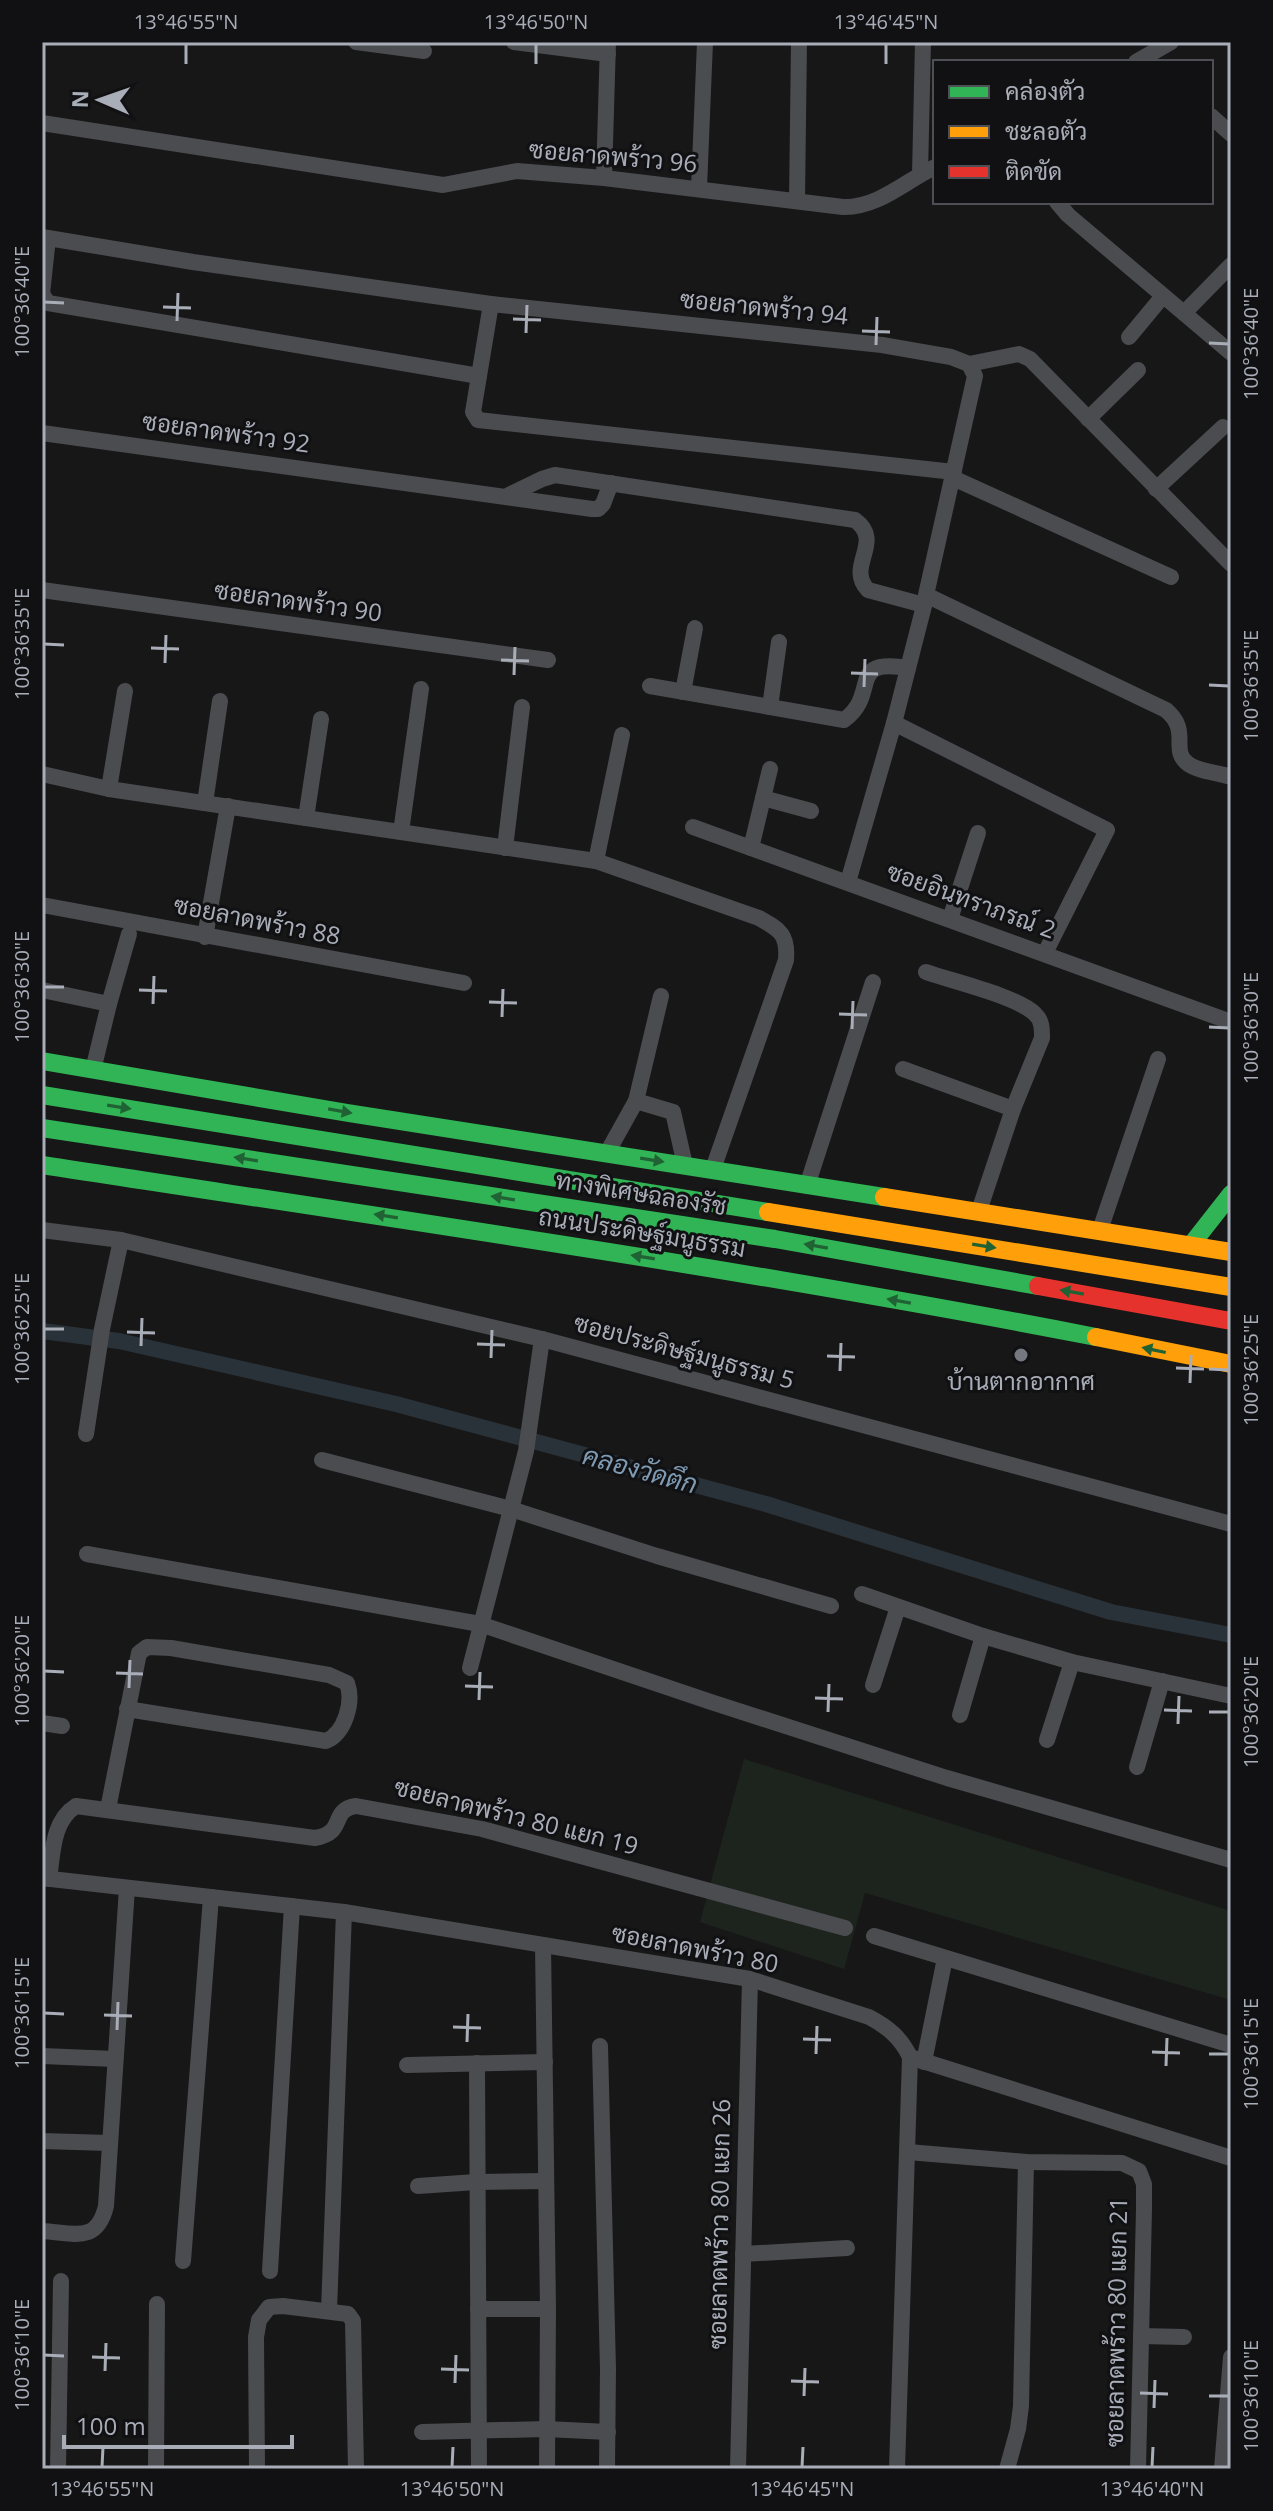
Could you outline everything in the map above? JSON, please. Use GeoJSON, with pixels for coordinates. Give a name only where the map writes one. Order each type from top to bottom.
{"type":"FeatureCollection","features":[{"type":"Feature","properties":{"kind":"main road"},"geometry":{"type":"LineString","coordinates":[[42,1061],[807,1186],[1100,1230],[1231,1254]]}},
{"type":"Feature","properties":{"kind":"main road","name":"ทางพิเศษฉลองรัช"},"geometry":{"type":"LineString","coordinates":[[42,1095],[1231,1287]]}},
{"type":"Feature","properties":{"kind":"main road","name":"ทางพิเศษฉลองรัช"},"geometry":{"type":"LineString","coordinates":[[42,1128],[775,1239],[1231,1321]]}},
{"type":"Feature","properties":{"kind":"main road","name":"ถนนประดิษฐ์มนูธรรม"},"geometry":{"type":"LineString","coordinates":[[42,1165],[649,1258],[966,1312],[1231,1364]]}},
{"type":"Feature","properties":{"kind":"main road"},"geometry":{"type":"LineString","coordinates":[[1191,1245],[1231,1194]]}},
{"type":"Feature","properties":{"kind":"main road"},"geometry":{"type":"LineString","coordinates":[[1153,1240],[1173,1249],[1231,1254]]}},
{"type":"Feature","properties":{"kind":"street"},"geometry":{"type":"LineString","coordinates":[[356,42],[424,51]]}},
{"type":"Feature","properties":{"kind":"street"},"geometry":{"type":"LineString","coordinates":[[514,42],[608,48],[604,178]]}},
{"type":"Feature","properties":{"kind":"street"},"geometry":{"type":"LineString","coordinates":[[699,188],[705,42]]}},
{"type":"Feature","properties":{"kind":"street"},"geometry":{"type":"LineString","coordinates":[[797,201],[799,42]]}},
{"type":"Feature","properties":{"kind":"street"},"geometry":{"type":"LineString","coordinates":[[923,42],[928,170]]}},
{"type":"Feature","properties":{"kind":"street"},"geometry":{"type":"LineString","coordinates":[[1146,55],[1171,42]]}},
{"type":"Feature","properties":{"kind":"street"},"geometry":{"type":"LineString","coordinates":[[1213,118],[1231,134]]}},
{"type":"Feature","properties":{"kind":"street","name":"ซอยลาดพร้าว 96"},"geometry":{"type":"LineString","coordinates":[[42,123],[443,185],[517,171],[860,207],[928,170]]}},
{"type":"Feature","properties":{"kind":"street"},"geometry":{"type":"LineString","coordinates":[[1059,204],[1231,353]]}},
{"type":"Feature","properties":{"kind":"street"},"geometry":{"type":"LineString","coordinates":[[45,238],[42,294],[48,303],[479,376]]}},
{"type":"Feature","properties":{"kind":"street","name":"ซอยลาดพร้าว 94"},"geometry":{"type":"LineString","coordinates":[[45,238],[491,304],[882,345],[951,357],[969,364]]}},
{"type":"Feature","properties":{"kind":"street"},"geometry":{"type":"LineString","coordinates":[[1184,313],[1231,265]]}},
{"type":"Feature","properties":{"kind":"street"},"geometry":{"type":"LineString","coordinates":[[1129,337],[1163,296]]}},
{"type":"Feature","properties":{"kind":"street"},"geometry":{"type":"LineString","coordinates":[[491,304],[473,412],[478,420],[954,475],[1171,577]]}},
{"type":"Feature","properties":{"kind":"street"},"geometry":{"type":"LineString","coordinates":[[848,882],[894,723],[925,600],[975,376],[969,364],[1019,354],[1025,356],[1229,558]]}},
{"type":"Feature","properties":{"kind":"street"},"geometry":{"type":"LineString","coordinates":[[1088,419],[1138,370]]}},
{"type":"Feature","properties":{"kind":"street"},"geometry":{"type":"LineString","coordinates":[[1156,489],[1223,427]]}},
{"type":"Feature","properties":{"kind":"street","name":"ซอยลาดพร้าว 92"},"geometry":{"type":"LineString","coordinates":[[42,433],[598,509],[611,483]]}},
{"type":"Feature","properties":{"kind":"street"},"geometry":{"type":"LineString","coordinates":[[509,495],[555,475],[855,520],[868,535],[859,573],[861,583],[868,590],[925,600],[1166,710],[1176,719],[1180,730],[1181,755],[1187,764],[1231,777]]}},
{"type":"Feature","properties":{"kind":"street","name":"ซอยลาดพร้าว 90"},"geometry":{"type":"LineString","coordinates":[[42,590],[548,660]]}},
{"type":"Feature","properties":{"kind":"street"},"geometry":{"type":"LineString","coordinates":[[683,692],[695,628]]}},
{"type":"Feature","properties":{"kind":"street"},"geometry":{"type":"LineString","coordinates":[[770,707],[779,642]]}},
{"type":"Feature","properties":{"kind":"street"},"geometry":{"type":"LineString","coordinates":[[650,686],[844,720],[856,711],[867,676],[874,667],[885,664],[908,668]]}},
{"type":"Feature","properties":{"kind":"street"},"geometry":{"type":"LineString","coordinates":[[401,832],[421,689]]}},
{"type":"Feature","properties":{"kind":"street"},"geometry":{"type":"LineString","coordinates":[[109,789],[125,691]]}},
{"type":"Feature","properties":{"kind":"street"},"geometry":{"type":"LineString","coordinates":[[205,803],[220,701]]}},
{"type":"Feature","properties":{"kind":"street"},"geometry":{"type":"LineString","coordinates":[[505,848],[522,707]]}},
{"type":"Feature","properties":{"kind":"street"},"geometry":{"type":"LineString","coordinates":[[306,818],[321,719]]}},
{"type":"Feature","properties":{"kind":"street"},"geometry":{"type":"LineString","coordinates":[[894,723],[1107,830],[1045,953]]}},
{"type":"Feature","properties":{"kind":"street"},"geometry":{"type":"LineString","coordinates":[[596,861],[622,735]]}},
{"type":"Feature","properties":{"kind":"street"},"geometry":{"type":"LineString","coordinates":[[751,848],[770,769]]}},
{"type":"Feature","properties":{"kind":"street"},"geometry":{"type":"LineString","coordinates":[[42,774],[109,789],[596,861],[759,918],[778,929],[787,944],[786,960],[713,1169]]}},
{"type":"Feature","properties":{"kind":"street"},"geometry":{"type":"LineString","coordinates":[[763,798],[811,811]]}},
{"type":"Feature","properties":{"kind":"street"},"geometry":{"type":"LineString","coordinates":[[205,937],[228,806]]}},
{"type":"Feature","properties":{"kind":"street","name":"ซอยอินทราภรณ์ 2"},"geometry":{"type":"LineString","coordinates":[[693,827],[1231,1022]]}},
{"type":"Feature","properties":{"kind":"street"},"geometry":{"type":"LineString","coordinates":[[950,919],[978,833]]}},
{"type":"Feature","properties":{"kind":"street","name":"ซอยลาดพร้าว 88"},"geometry":{"type":"LineString","coordinates":[[42,905],[464,983]]}},
{"type":"Feature","properties":{"kind":"street"},"geometry":{"type":"LineString","coordinates":[[93,1070],[129,934]]}},
{"type":"Feature","properties":{"kind":"street"},"geometry":{"type":"LineString","coordinates":[[926,972],[1015,1002],[1036,1014],[1042,1026],[1042,1038],[1013,1109],[979,1211]]}},
{"type":"Feature","properties":{"kind":"street"},"geometry":{"type":"LineString","coordinates":[[807,1186],[873,982]]}},
{"type":"Feature","properties":{"kind":"street"},"geometry":{"type":"LineString","coordinates":[[42,990],[109,1004]]}},
{"type":"Feature","properties":{"kind":"street"},"geometry":{"type":"LineString","coordinates":[[607,1153],[636,1101],[661,996]]}},
{"type":"Feature","properties":{"kind":"street"},"geometry":{"type":"LineString","coordinates":[[1100,1230],[1158,1059]]}},
{"type":"Feature","properties":{"kind":"street"},"geometry":{"type":"LineString","coordinates":[[903,1069],[1013,1109]]}},
{"type":"Feature","properties":{"kind":"street"},"geometry":{"type":"LineString","coordinates":[[636,1101],[673,1112],[685,1165]]}},
{"type":"Feature","properties":{"kind":"street","name":"ซอยประดิษฐ์มนูธรรม 5"},"geometry":{"type":"LineString","coordinates":[[42,1230],[121,1240],[542,1339],[1231,1524]]}},
{"type":"Feature","properties":{"kind":"street"},"geometry":{"type":"LineString","coordinates":[[86,1434],[102,1329],[121,1240]]}},
{"type":"Feature","properties":{"kind":"street"},"geometry":{"type":"LineString","coordinates":[[470,1668],[526,1451],[542,1339]]}},
{"type":"Feature","properties":{"kind":"street"},"geometry":{"type":"LineString","coordinates":[[322,1460],[511,1509],[657,1556],[831,1606]]}},
{"type":"Feature","properties":{"kind":"street"},"geometry":{"type":"LineString","coordinates":[[87,1554],[480,1624],[933,1773],[1231,1860]]}},
{"type":"Feature","properties":{"kind":"street"},"geometry":{"type":"LineString","coordinates":[[862,1594],[983,1636],[1072,1662],[1231,1696]]}},
{"type":"Feature","properties":{"kind":"street"},"geometry":{"type":"LineString","coordinates":[[873,1685],[898,1607]]}},
{"type":"Feature","properties":{"kind":"street"},"geometry":{"type":"LineString","coordinates":[[960,1715],[983,1636]]}},
{"type":"Feature","properties":{"kind":"street"},"geometry":{"type":"LineString","coordinates":[[108,1809],[127,1709],[139,1653],[147,1647],[171,1648],[329,1675],[347,1683],[350,1691],[341,1730],[326,1741],[127,1709]]}},
{"type":"Feature","properties":{"kind":"street"},"geometry":{"type":"LineString","coordinates":[[1047,1740],[1072,1662]]}},
{"type":"Feature","properties":{"kind":"street"},"geometry":{"type":"LineString","coordinates":[[1137,1767],[1162,1681]]}},
{"type":"Feature","properties":{"kind":"street"},"geometry":{"type":"LineString","coordinates":[[42,1723],[62,1726]]}},
{"type":"Feature","properties":{"kind":"street","name":"ซอยลาดพร้าว 80 แยก 19"},"geometry":{"type":"LineString","coordinates":[[45,1879],[59,1822],[76,1806],[315,1838],[334,1831],[340,1813],[346,1807],[373,1808],[482,1829],[845,1928]]}},
{"type":"Feature","properties":{"kind":"street","name":"ซอยลาดพร้าว 80"},"geometry":{"type":"LineString","coordinates":[[45,1879],[344,1912],[750,1979],[869,2017],[887,2027],[917,2060]]}},
{"type":"Feature","properties":{"kind":"street"},"geometry":{"type":"LineString","coordinates":[[42,2231],[95,2231],[102,2223],[106,2206],[127,1888]]}},
{"type":"Feature","properties":{"kind":"street"},"geometry":{"type":"LineString","coordinates":[[183,2261],[211,1897]]}},
{"type":"Feature","properties":{"kind":"street"},"geometry":{"type":"LineString","coordinates":[[270,2271],[292,1906]]}},
{"type":"Feature","properties":{"kind":"street"},"geometry":{"type":"LineString","coordinates":[[329,2310],[344,1912]]}},
{"type":"Feature","properties":{"kind":"street"},"geometry":{"type":"LineString","coordinates":[[874,1936],[1231,2045]]}},
{"type":"Feature","properties":{"kind":"street"},"geometry":{"type":"LineString","coordinates":[[543,1945],[547,2469]]}},
{"type":"Feature","properties":{"kind":"street"},"geometry":{"type":"LineString","coordinates":[[897,2469],[908,2152],[917,2060],[945,1958]]}},
{"type":"Feature","properties":{"kind":"street","name":"ซอยลาดพร้าว 80 แยก 26"},"geometry":{"type":"LineString","coordinates":[[738,2469],[750,1979]]}},
{"type":"Feature","properties":{"kind":"street"},"geometry":{"type":"LineString","coordinates":[[600,2046],[608,2369],[607,2469]]}},
{"type":"Feature","properties":{"kind":"street"},"geometry":{"type":"LineString","coordinates":[[42,2056],[115,2059]]}},
{"type":"Feature","properties":{"kind":"street"},"geometry":{"type":"LineString","coordinates":[[917,2060],[1231,2158]]}},
{"type":"Feature","properties":{"kind":"street"},"geometry":{"type":"LineString","coordinates":[[407,2065],[545,2062]]}},
{"type":"Feature","properties":{"kind":"street"},"geometry":{"type":"LineString","coordinates":[[477,2063],[479,2469]]}},
{"type":"Feature","properties":{"kind":"street"},"geometry":{"type":"LineString","coordinates":[[42,2141],[109,2143]]}},
{"type":"Feature","properties":{"kind":"street","name":"ซอยลาดพร้าว 80 แยก 21"},"geometry":{"type":"LineString","coordinates":[[908,2152],[1026,2162],[1122,2163],[1139,2171],[1144,2184],[1138,2469]]}},
{"type":"Feature","properties":{"kind":"street"},"geometry":{"type":"LineString","coordinates":[[1007,2469],[1021,2406],[1026,2162]]}},
{"type":"Feature","properties":{"kind":"street"},"geometry":{"type":"LineString","coordinates":[[418,2186],[546,2181]]}},
{"type":"Feature","properties":{"kind":"street"},"geometry":{"type":"LineString","coordinates":[[743,2254],[847,2248]]}},
{"type":"Feature","properties":{"kind":"street"},"geometry":{"type":"LineString","coordinates":[[58,2469],[61,2281]]}},
{"type":"Feature","properties":{"kind":"street"},"geometry":{"type":"LineString","coordinates":[[156,2469],[157,2304]]}},
{"type":"Feature","properties":{"kind":"street"},"geometry":{"type":"LineString","coordinates":[[257,2469],[256,2337],[259,2320],[269,2307],[283,2306],[348,2314],[353,2321],[356,2469]]}},
{"type":"Feature","properties":{"kind":"street"},"geometry":{"type":"LineString","coordinates":[[478,2309],[548,2309]]}},
{"type":"Feature","properties":{"kind":"street"},"geometry":{"type":"LineString","coordinates":[[1141,2336],[1184,2337]]}},
{"type":"Feature","properties":{"kind":"street"},"geometry":{"type":"LineString","coordinates":[[1222,2469],[1231,2357]]}},
{"type":"Feature","properties":{"kind":"street"},"geometry":{"type":"LineString","coordinates":[[422,2432],[546,2429],[608,2432]]}},
{"type":"Feature","properties":{"kind":"shaded area"},"geometry":{"type":"Polygon","coordinates":[[[744,1759],[1231,1911],[1231,2000],[865,1893],[844,1969],[700,1922],[744,1759]]]}},
{"type":"Feature","properties":{"kind":"waterway","name":"คลองวัดตึก"},"geometry":{"type":"LineString","coordinates":[[42,1331],[119,1341],[396,1404],[766,1504],[1111,1612],[1231,1635]]}},
{"type":"Feature","properties":{"kind":"traffic: fast"},"geometry":{"type":"LineString","coordinates":[[42,1061],[348,1113],[884,1197]]}},
{"type":"Feature","properties":{"kind":"traffic: fast"},"geometry":{"type":"LineString","coordinates":[[42,1095],[768,1212]]}},
{"type":"Feature","properties":{"kind":"traffic: fast"},"geometry":{"type":"LineString","coordinates":[[42,1128],[775,1239],[1038,1286]]}},
{"type":"Feature","properties":{"kind":"traffic: fast"},"geometry":{"type":"LineString","coordinates":[[42,1165],[702,1267],[1096,1337]]}},
{"type":"Feature","properties":{"kind":"traffic: fast"},"geometry":{"type":"LineString","coordinates":[[1191,1245],[1231,1194]]}},
{"type":"Feature","properties":{"kind":"traffic: slow"},"geometry":{"type":"LineString","coordinates":[[884,1197],[1231,1252]]}},
{"type":"Feature","properties":{"kind":"traffic: slow"},"geometry":{"type":"LineString","coordinates":[[768,1212],[1231,1287]]}},
{"type":"Feature","properties":{"kind":"traffic: slow"},"geometry":{"type":"LineString","coordinates":[[1096,1337],[1231,1364]]}},
{"type":"Feature","properties":{"kind":"traffic: jam"},"geometry":{"type":"LineString","coordinates":[[1038,1286],[1231,1321]]}},
{"type":"Feature","properties":{"kind":"place","name":"บ้านตากอากาศ"},"geometry":{"type":"Point","coordinates":[1021,1355]}}]}
